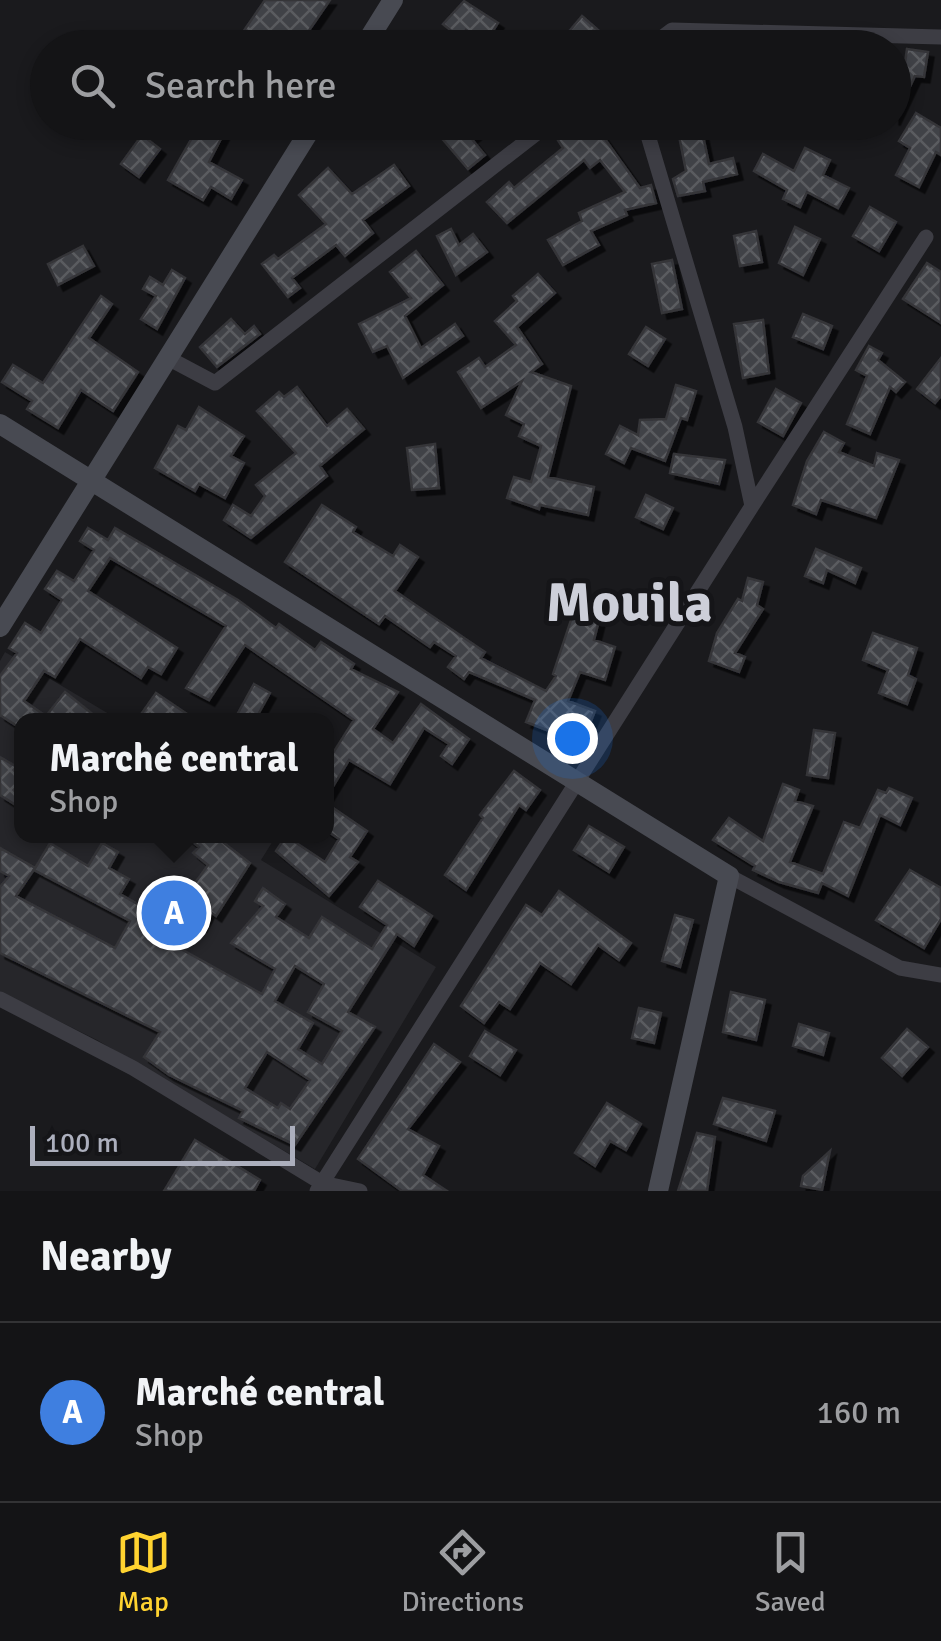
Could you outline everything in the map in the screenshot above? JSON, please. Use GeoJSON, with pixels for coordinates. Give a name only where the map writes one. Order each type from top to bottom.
{"type":"FeatureCollection","features":[{"type":"Feature","properties":{"kind":"street"},"geometry":{"type":"LineString","coordinates":[[374,30],[393,0]]}},
{"type":"Feature","properties":{"kind":"street"},"geometry":{"type":"LineString","coordinates":[[911,37],[941,38]]}},
{"type":"Feature","properties":{"kind":"street"},"geometry":{"type":"LineString","coordinates":[[0,627],[304,140]]}},
{"type":"Feature","properties":{"kind":"street"},"geometry":{"type":"LineString","coordinates":[[166,358],[215,383],[528,140]]}},
{"type":"Feature","properties":{"kind":"street"},"geometry":{"type":"LineString","coordinates":[[649,140],[735,427],[752,506]]}},
{"type":"Feature","properties":{"kind":"street"},"geometry":{"type":"LineString","coordinates":[[320,1187],[926,237]]}},
{"type":"Feature","properties":{"kind":"street"},"geometry":{"type":"LineString","coordinates":[[0,424],[730,876],[900,968],[941,975]]}},
{"type":"Feature","properties":{"kind":"street"},"geometry":{"type":"LineString","coordinates":[[658,1191],[730,876]]}},
{"type":"Feature","properties":{"kind":"street"},"geometry":{"type":"LineString","coordinates":[[0,999],[134,1068],[320,1187],[360,1191]]}},
{"type":"Feature","properties":{"kind":"shaded area"},"geometry":{"type":"Polygon","coordinates":[[[5,652],[107,713],[14,713],[14,843],[272,843],[261,860],[436,967],[315,1169],[97,1040],[0,992],[0,661],[5,652]]]}},
{"type":"Feature","properties":{"kind":"building"},"geometry":{"type":"Polygon","coordinates":[[[265,0],[330,0],[309,30],[244,30],[265,0]]]}},
{"type":"Feature","properties":{"kind":"building"},"geometry":{"type":"Polygon","coordinates":[[[464,1],[498,23],[494,30],[450,30],[443,24],[464,1]]]}},
{"type":"Feature","properties":{"kind":"building"},"geometry":{"type":"Polygon","coordinates":[[[582,16],[598,30],[570,30],[582,16]]]}},
{"type":"Feature","properties":{"kind":"building"},"geometry":{"type":"Polygon","coordinates":[[[911,50],[928,52],[924,77],[915,76],[911,84],[911,50]]]}},
{"type":"Feature","properties":{"kind":"building"},"geometry":{"type":"Polygon","coordinates":[[[916,113],[941,128],[941,155],[936,152],[919,187],[896,175],[910,148],[899,141],[911,140],[911,121],[916,113]]]}},
{"type":"Feature","properties":{"kind":"building"},"geometry":{"type":"Polygon","coordinates":[[[138,140],[148,140],[160,149],[139,177],[121,164],[138,140]]]}},
{"type":"Feature","properties":{"kind":"building"},"geometry":{"type":"Polygon","coordinates":[[[191,140],[220,140],[209,162],[242,180],[231,199],[211,187],[203,200],[168,180],[191,140]]]}},
{"type":"Feature","properties":{"kind":"building"},"geometry":{"type":"Polygon","coordinates":[[[443,140],[473,140],[485,155],[468,169],[443,140]]]}},
{"type":"Feature","properties":{"kind":"building"},"geometry":{"type":"Polygon","coordinates":[[[558,140],[606,140],[640,188],[651,185],[656,203],[625,210],[627,215],[591,231],[599,245],[563,265],[548,240],[582,221],[579,213],[625,192],[600,160],[590,168],[584,160],[507,223],[487,202],[509,182],[514,188],[563,148],[558,140]]]}},
{"type":"Feature","properties":{"kind":"building"},"geometry":{"type":"Polygon","coordinates":[[[680,140],[704,140],[709,164],[733,158],[737,174],[703,182],[705,191],[678,196],[673,179],[686,171],[680,140]]]}},
{"type":"Feature","properties":{"kind":"building"},"geometry":{"type":"Polygon","coordinates":[[[805,148],[830,160],[823,175],[849,188],[838,208],[807,192],[800,207],[783,199],[787,190],[754,171],[763,154],[794,171],[805,148]]]}},
{"type":"Feature","properties":{"kind":"building"},"geometry":{"type":"Polygon","coordinates":[[[394,165],[409,186],[363,220],[373,233],[345,256],[336,245],[292,278],[300,288],[288,297],[262,264],[274,255],[278,259],[326,224],[299,195],[328,168],[352,194],[394,165]]]}},
{"type":"Feature","properties":{"kind":"building"},"geometry":{"type":"Polygon","coordinates":[[[870,207],[896,222],[879,251],[853,236],[870,207]]]}},
{"type":"Feature","properties":{"kind":"building"},"geometry":{"type":"Polygon","coordinates":[[[795,227],[820,239],[803,275],[779,263],[795,227]]]}},
{"type":"Feature","properties":{"kind":"building"},"geometry":{"type":"Polygon","coordinates":[[[451,229],[459,245],[473,234],[487,252],[456,275],[437,236],[451,229]]]}},
{"type":"Feature","properties":{"kind":"building"},"geometry":{"type":"Polygon","coordinates":[[[756,231],[762,262],[740,266],[734,236],[756,231]]]}},
{"type":"Feature","properties":{"kind":"building"},"geometry":{"type":"Polygon","coordinates":[[[83,246],[94,266],[58,285],[48,264],[83,246]]]}},
{"type":"Feature","properties":{"kind":"building"},"geometry":{"type":"Polygon","coordinates":[[[416,251],[443,285],[405,316],[421,348],[455,324],[463,336],[403,378],[387,346],[373,352],[359,324],[411,298],[390,272],[416,251]]]}},
{"type":"Feature","properties":{"kind":"building"},"geometry":{"type":"Polygon","coordinates":[[[672,260],[682,309],[662,313],[652,264],[672,260]]]}},
{"type":"Feature","properties":{"kind":"building"},"geometry":{"type":"Polygon","coordinates":[[[927,263],[941,272],[941,323],[903,299],[927,263]]]}},
{"type":"Feature","properties":{"kind":"building"},"geometry":{"type":"Polygon","coordinates":[[[172,270],[185,278],[157,329],[141,319],[156,296],[143,289],[150,277],[163,285],[172,270]]]}},
{"type":"Feature","properties":{"kind":"building"},"geometry":{"type":"Polygon","coordinates":[[[538,274],[555,293],[517,327],[542,364],[531,372],[571,386],[548,477],[594,487],[588,515],[540,505],[539,509],[507,498],[514,477],[531,482],[541,446],[519,436],[524,424],[506,415],[522,381],[481,408],[458,372],[479,358],[485,367],[516,345],[495,321],[517,301],[513,296],[538,274]]]}},
{"type":"Feature","properties":{"kind":"building"},"geometry":{"type":"Polygon","coordinates":[[[101,296],[112,304],[89,338],[138,372],[113,411],[81,390],[58,428],[27,409],[32,401],[2,382],[13,365],[43,383],[101,296]]]}},
{"type":"Feature","properties":{"kind":"building"},"geometry":{"type":"Polygon","coordinates":[[[803,314],[832,326],[823,349],[793,337],[803,314]]]}},
{"type":"Feature","properties":{"kind":"building"},"geometry":{"type":"Polygon","coordinates":[[[231,319],[245,334],[254,326],[260,334],[217,367],[200,347],[231,319]]]}},
{"type":"Feature","properties":{"kind":"building"},"geometry":{"type":"Polygon","coordinates":[[[763,320],[769,373],[743,378],[734,324],[763,320]]]}},
{"type":"Feature","properties":{"kind":"building"},"geometry":{"type":"Polygon","coordinates":[[[646,327],[665,339],[648,366],[629,354],[646,327]]]}},
{"type":"Feature","properties":{"kind":"building"},"geometry":{"type":"Polygon","coordinates":[[[869,346],[882,353],[878,360],[905,382],[896,392],[890,387],[870,434],[847,424],[867,376],[856,370],[869,346]]]}},
{"type":"Feature","properties":{"kind":"building"},"geometry":{"type":"Polygon","coordinates":[[[941,358],[941,396],[935,403],[917,389],[941,358]]]}},
{"type":"Feature","properties":{"kind":"building"},"geometry":{"type":"Polygon","coordinates":[[[676,385],[696,391],[687,420],[681,418],[665,461],[631,448],[624,463],[606,454],[620,426],[638,435],[640,420],[666,419],[676,385]]]}},
{"type":"Feature","properties":{"kind":"building"},"geometry":{"type":"Polygon","coordinates":[[[297,387],[327,426],[347,409],[364,429],[320,466],[327,476],[251,538],[224,520],[233,505],[251,516],[265,496],[256,485],[296,453],[257,411],[279,392],[284,397],[297,387]]]}},
{"type":"Feature","properties":{"kind":"building"},"geometry":{"type":"Polygon","coordinates":[[[776,389],[801,403],[783,436],[758,422],[776,389]]]}},
{"type":"Feature","properties":{"kind":"building"},"geometry":{"type":"Polygon","coordinates":[[[199,407],[244,436],[231,456],[244,463],[225,498],[199,484],[195,491],[155,468],[178,426],[186,430],[199,407]]]}},
{"type":"Feature","properties":{"kind":"building"},"geometry":{"type":"Polygon","coordinates":[[[824,432],[844,443],[839,452],[874,466],[877,453],[899,460],[876,518],[821,500],[816,514],[793,505],[807,461],[824,432]]]}},
{"type":"Feature","properties":{"kind":"building"},"geometry":{"type":"Polygon","coordinates":[[[435,444],[439,488],[412,490],[407,448],[435,444]]]}},
{"type":"Feature","properties":{"kind":"building"},"geometry":{"type":"Polygon","coordinates":[[[674,454],[725,460],[719,484],[670,473],[674,454]]]}},
{"type":"Feature","properties":{"kind":"building"},"geometry":{"type":"Polygon","coordinates":[[[646,495],[673,508],[663,529],[636,517],[646,495]]]}},
{"type":"Feature","properties":{"kind":"building"},"geometry":{"type":"Polygon","coordinates":[[[322,505],[356,527],[353,532],[393,556],[400,545],[418,557],[395,591],[485,652],[481,658],[546,691],[556,676],[553,674],[577,602],[602,609],[594,640],[615,647],[605,680],[580,672],[568,701],[595,711],[582,744],[526,722],[535,700],[469,672],[464,679],[448,667],[456,656],[434,642],[430,647],[385,616],[379,624],[285,562],[322,505]]]}},
{"type":"Feature","properties":{"kind":"building"},"geometry":{"type":"Polygon","coordinates":[[[88,528],[108,540],[115,528],[238,600],[276,628],[279,624],[315,650],[321,642],[354,664],[351,669],[398,692],[373,729],[393,743],[421,704],[469,739],[452,764],[441,756],[449,744],[424,728],[390,784],[349,760],[334,785],[334,751],[354,720],[245,645],[209,700],[186,688],[226,626],[110,558],[88,591],[177,648],[161,674],[148,667],[141,678],[80,639],[55,677],[44,671],[24,701],[42,713],[14,713],[14,724],[0,715],[0,676],[17,653],[9,648],[25,623],[41,633],[62,600],[45,589],[57,571],[74,581],[94,550],[80,541],[88,528]]]}},
{"type":"Feature","properties":{"kind":"building"},"geometry":{"type":"Polygon","coordinates":[[[816,549],[861,568],[855,583],[827,570],[823,583],[805,576],[816,549]]]}},
{"type":"Feature","properties":{"kind":"building"},"geometry":{"type":"Polygon","coordinates":[[[748,578],[763,582],[757,605],[763,609],[735,653],[745,657],[739,672],[709,661],[717,633],[738,599],[742,601],[748,578]]]}},
{"type":"Feature","properties":{"kind":"building"},"geometry":{"type":"Polygon","coordinates":[[[873,633],[917,648],[908,675],[916,679],[907,704],[879,693],[888,670],[863,660],[873,633]]]}},
{"type":"Feature","properties":{"kind":"building"},"geometry":{"type":"Polygon","coordinates":[[[254,684],[270,693],[259,713],[238,713],[254,684]]]}},
{"type":"Feature","properties":{"kind":"building"},"geometry":{"type":"Polygon","coordinates":[[[65,692],[91,713],[48,713],[65,692]]]}},
{"type":"Feature","properties":{"kind":"building"},"geometry":{"type":"Polygon","coordinates":[[[156,693],[186,713],[142,713],[156,693]]]}},
{"type":"Feature","properties":{"kind":"building"},"geometry":{"type":"Polygon","coordinates":[[[814,730],[835,733],[828,778],[807,775],[814,730]]]}},
{"type":"Feature","properties":{"kind":"building"},"geometry":{"type":"Polygon","coordinates":[[[0,757],[14,765],[14,804],[0,795],[0,757]]]}},
{"type":"Feature","properties":{"kind":"building"},"geometry":{"type":"Polygon","coordinates":[[[514,771],[540,790],[526,810],[519,805],[466,890],[445,875],[483,818],[480,815],[514,771]]]}},
{"type":"Feature","properties":{"kind":"building"},"geometry":{"type":"Polygon","coordinates":[[[783,784],[799,790],[795,801],[813,806],[790,862],[823,874],[844,822],[860,828],[878,790],[886,793],[889,788],[912,798],[900,825],[880,815],[848,896],[822,883],[818,893],[753,870],[755,866],[713,840],[729,818],[763,841],[783,784]]]}},
{"type":"Feature","properties":{"kind":"building"},"geometry":{"type":"Polygon","coordinates":[[[334,808],[367,831],[350,857],[358,862],[329,896],[276,851],[281,843],[296,843],[325,862],[339,839],[334,836],[334,808]]]}},
{"type":"Feature","properties":{"kind":"building"},"geometry":{"type":"Polygon","coordinates":[[[589,826],[624,847],[609,872],[574,850],[589,826]]]}},
{"type":"Feature","properties":{"kind":"building"},"geometry":{"type":"Polygon","coordinates":[[[50,843],[88,866],[102,843],[118,852],[109,868],[129,879],[120,894],[166,920],[156,935],[262,994],[275,969],[231,943],[263,906],[255,901],[263,888],[285,904],[276,917],[309,938],[322,917],[372,949],[387,925],[360,907],[378,881],[432,916],[414,946],[397,934],[348,1012],[375,1027],[295,1145],[239,1118],[243,1111],[169,1075],[144,1057],[160,1032],[0,953],[0,887],[9,876],[0,871],[0,848],[35,868],[16,896],[115,948],[130,921],[34,870],[50,843]],[[295,966],[275,1001],[313,1023],[298,1049],[322,1064],[342,1031],[308,1012],[324,984],[295,966]],[[267,1052],[245,1088],[278,1108],[281,1103],[290,1109],[310,1080],[267,1052]]]}},
{"type":"Feature","properties":{"kind":"building"},"geometry":{"type":"Polygon","coordinates":[[[194,843],[224,843],[250,863],[216,916],[209,911],[201,926],[174,912],[208,865],[193,853],[199,847],[194,843]]]}},
{"type":"Feature","properties":{"kind":"building"},"geometry":{"type":"Polygon","coordinates":[[[910,870],[941,888],[941,919],[924,948],[876,920],[910,870]]]}},
{"type":"Feature","properties":{"kind":"building"},"geometry":{"type":"Polygon","coordinates":[[[559,891],[631,943],[619,960],[598,945],[571,984],[540,963],[510,1009],[499,1002],[484,1023],[461,1006],[526,905],[542,915],[559,891]]]}},
{"type":"Feature","properties":{"kind":"building"},"geometry":{"type":"Polygon","coordinates":[[[675,915],[693,920],[680,967],[662,961],[675,915]]]}},
{"type":"Feature","properties":{"kind":"building"},"geometry":{"type":"Polygon","coordinates":[[[731,992],[765,1000],[756,1040],[723,1032],[731,992]]]}},
{"type":"Feature","properties":{"kind":"building"},"geometry":{"type":"Polygon","coordinates":[[[639,1008],[661,1013],[654,1043],[632,1038],[639,1008]]]}},
{"type":"Feature","properties":{"kind":"building"},"geometry":{"type":"Polygon","coordinates":[[[799,1024],[829,1033],[823,1055],[793,1046],[799,1024]]]}},
{"type":"Feature","properties":{"kind":"building"},"geometry":{"type":"Polygon","coordinates":[[[907,1029],[928,1047],[902,1076],[882,1058],[907,1029]]]}},
{"type":"Feature","properties":{"kind":"building"},"geometry":{"type":"Polygon","coordinates":[[[485,1031],[516,1050],[500,1075],[470,1056],[485,1031]]]}},
{"type":"Feature","properties":{"kind":"building"},"geometry":{"type":"Polygon","coordinates":[[[434,1044],[460,1062],[408,1129],[439,1146],[423,1175],[447,1191],[402,1191],[358,1159],[434,1044]]]}},
{"type":"Feature","properties":{"kind":"building"},"geometry":{"type":"Polygon","coordinates":[[[723,1098],[775,1111],[766,1141],[714,1124],[723,1098]]]}},
{"type":"Feature","properties":{"kind":"building"},"geometry":{"type":"Polygon","coordinates":[[[607,1103],[641,1124],[626,1150],[610,1141],[595,1166],[575,1153],[607,1103]]]}},
{"type":"Feature","properties":{"kind":"building"},"geometry":{"type":"Polygon","coordinates":[[[697,1133],[715,1137],[707,1191],[678,1191],[697,1133]]]}},
{"type":"Feature","properties":{"kind":"building"},"geometry":{"type":"Polygon","coordinates":[[[195,1140],[260,1180],[254,1191],[164,1191],[195,1140]]]}},
{"type":"Feature","properties":{"kind":"building"},"geometry":{"type":"Polygon","coordinates":[[[830,1151],[822,1190],[801,1186],[803,1176],[830,1151]]]}},
{"type":"Feature","properties":{"kind":"place","name":"Marché central"},"geometry":{"type":"Point","coordinates":[174,913]}},
{"type":"Feature","properties":{"kind":"district","name":"Mouila"},"geometry":{"type":"Point","coordinates":[629,603]}}]}
